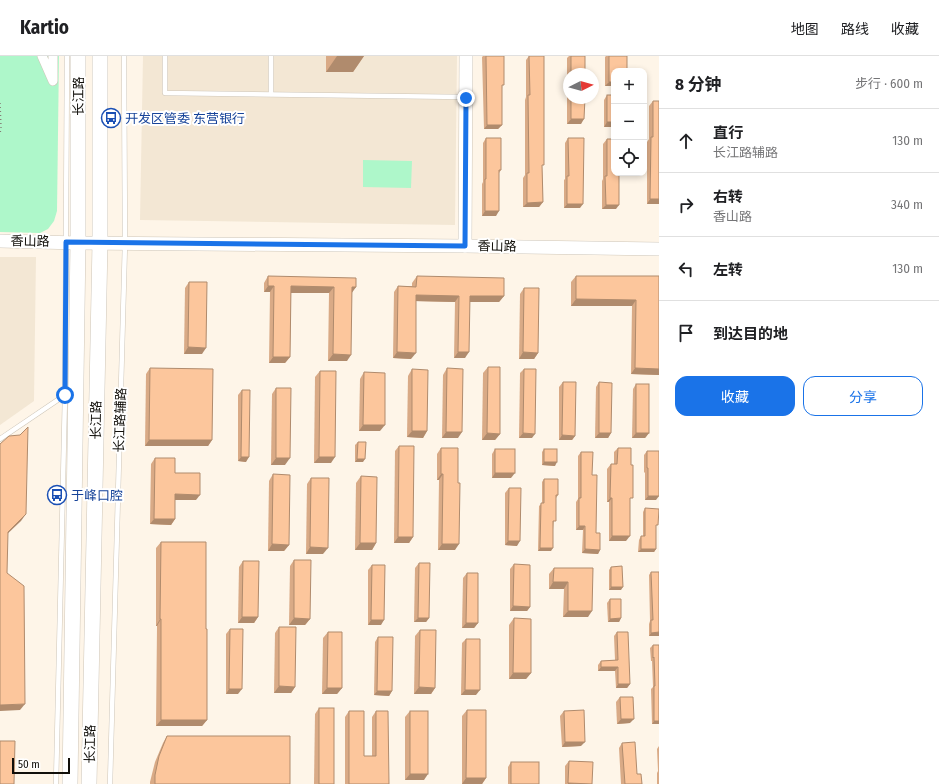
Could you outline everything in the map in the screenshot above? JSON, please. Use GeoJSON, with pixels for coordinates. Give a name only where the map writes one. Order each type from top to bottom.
{"type":"FeatureCollection","features":[{"type":"Feature","properties":{"kind":"main road","name":"长江路"},"geometry":{"type":"LineString","coordinates":[[70,784],[72,242],[78,56]]}},
{"type":"Feature","properties":{"kind":"main road","name":"长江路"},"geometry":{"type":"LineString","coordinates":[[89,784],[100,243],[100,56]]}},
{"type":"Feature","properties":{"kind":"street"},"geometry":{"type":"LineString","coordinates":[[42,56],[53,81],[53,56]]}},
{"type":"Feature","properties":{"kind":"street"},"geometry":{"type":"LineString","coordinates":[[465,246],[466,56]]}},
{"type":"Feature","properties":{"kind":"street","name":"香山路"},"geometry":{"type":"LineString","coordinates":[[0,241],[659,249]]}},
{"type":"Feature","properties":{"kind":"lane"},"geometry":{"type":"LineString","coordinates":[[56,784],[65,395],[72,242],[67,56]]}},
{"type":"Feature","properties":{"kind":"lane","name":"长江路辅路"},"geometry":{"type":"LineString","coordinates":[[110,784],[125,243],[124,56]]}},
{"type":"Feature","properties":{"kind":"lane"},"geometry":{"type":"LineString","coordinates":[[165,56],[165,93],[466,98]]}},
{"type":"Feature","properties":{"kind":"lane"},"geometry":{"type":"LineString","coordinates":[[271,56],[271,94]]}},
{"type":"Feature","properties":{"kind":"lane"},"geometry":{"type":"LineString","coordinates":[[0,439],[65,395]]}},
{"type":"Feature","properties":{"kind":"path"},"geometry":{"type":"LineString","coordinates":[[0,103],[0,134]]}},
{"type":"Feature","properties":{"kind":"shaded area"},"geometry":{"type":"Polygon","coordinates":[[[143,56],[457,56],[455,225],[140,220],[143,56]]]}},
{"type":"Feature","properties":{"kind":"shaded area"},"geometry":{"type":"Polygon","coordinates":[[[0,257],[36,257],[34,401],[0,425],[0,257]]]}},
{"type":"Feature","properties":{"kind":"green space"},"geometry":{"type":"Polygon","coordinates":[[[0,56],[59,56],[57,211],[54,221],[48,229],[40,233],[0,232],[0,56]]]}},
{"type":"Feature","properties":{"kind":"green space"},"geometry":{"type":"Polygon","coordinates":[[[363,160],[412,161],[411,188],[363,187],[363,160]]]}},
{"type":"Feature","properties":{"kind":"building"},"geometry":{"type":"Polygon","coordinates":[[[486,56],[504,56],[502,125],[487,125],[486,56]]]}},
{"type":"Feature","properties":{"kind":"building"},"geometry":{"type":"Polygon","coordinates":[[[529,56],[544,56],[544,165],[542,165],[543,202],[527,203],[527,173],[529,173],[529,56]]]}},
{"type":"Feature","properties":{"kind":"building"},"geometry":{"type":"Polygon","coordinates":[[[571,56],[585,56],[585,68],[571,68],[571,56]]]}},
{"type":"Feature","properties":{"kind":"building"},"geometry":{"type":"Polygon","coordinates":[[[609,56],[627,56],[627,68],[611,68],[611,82],[609,82],[609,56]]]}},
{"type":"Feature","properties":{"kind":"building"},"geometry":{"type":"Polygon","coordinates":[[[607,95],[611,95],[611,122],[607,122],[607,95]]]}},
{"type":"Feature","properties":{"kind":"building"},"geometry":{"type":"Polygon","coordinates":[[[653,101],[659,101],[659,199],[650,199],[653,101]]]}},
{"type":"Feature","properties":{"kind":"building"},"geometry":{"type":"Polygon","coordinates":[[[571,104],[585,104],[584,119],[571,119],[571,104]]]}},
{"type":"Feature","properties":{"kind":"building"},"geometry":{"type":"Polygon","coordinates":[[[486,138],[501,138],[499,211],[485,211],[486,138]]]}},
{"type":"Feature","properties":{"kind":"building"},"geometry":{"type":"Polygon","coordinates":[[[568,138],[584,138],[583,204],[567,204],[567,176],[569,176],[568,138]]]}},
{"type":"Feature","properties":{"kind":"building"},"geometry":{"type":"Polygon","coordinates":[[[607,139],[611,139],[611,176],[619,176],[619,205],[606,205],[605,176],[607,176],[607,139]]]}},
{"type":"Feature","properties":{"kind":"building"},"geometry":{"type":"Polygon","coordinates":[[[268,276],[356,278],[356,287],[352,287],[351,355],[333,354],[334,287],[291,286],[290,357],[273,357],[274,286],[268,286],[268,276]]]}},
{"type":"Feature","properties":{"kind":"building"},"geometry":{"type":"Polygon","coordinates":[[[417,276],[504,278],[504,296],[470,296],[469,352],[458,352],[459,296],[416,295],[416,353],[397,352],[398,286],[416,287],[417,276]]]}},
{"type":"Feature","properties":{"kind":"building"},"geometry":{"type":"Polygon","coordinates":[[[576,276],[659,276],[659,369],[635,368],[636,300],[576,299],[576,276]]]}},
{"type":"Feature","properties":{"kind":"building"},"geometry":{"type":"Polygon","coordinates":[[[189,282],[207,282],[206,348],[188,347],[189,282]]]}},
{"type":"Feature","properties":{"kind":"building"},"geometry":{"type":"Polygon","coordinates":[[[524,288],[539,288],[538,353],[523,352],[524,288]]]}},
{"type":"Feature","properties":{"kind":"building"},"geometry":{"type":"Polygon","coordinates":[[[488,367],[500,367],[500,434],[487,433],[488,367]]]}},
{"type":"Feature","properties":{"kind":"building"},"geometry":{"type":"Polygon","coordinates":[[[150,368],[213,369],[212,440],[149,440],[150,368]]]}},
{"type":"Feature","properties":{"kind":"building"},"geometry":{"type":"Polygon","coordinates":[[[447,368],[463,369],[462,432],[446,432],[447,368]]]}},
{"type":"Feature","properties":{"kind":"building"},"geometry":{"type":"Polygon","coordinates":[[[412,369],[428,370],[427,431],[412,431],[412,369]]]}},
{"type":"Feature","properties":{"kind":"building"},"geometry":{"type":"Polygon","coordinates":[[[524,369],[536,369],[535,434],[523,433],[524,369]]]}},
{"type":"Feature","properties":{"kind":"building"},"geometry":{"type":"Polygon","coordinates":[[[320,371],[336,371],[335,457],[319,457],[320,371]]]}},
{"type":"Feature","properties":{"kind":"building"},"geometry":{"type":"Polygon","coordinates":[[[364,372],[385,373],[385,425],[363,425],[364,372]]]}},
{"type":"Feature","properties":{"kind":"building"},"geometry":{"type":"Polygon","coordinates":[[[563,382],[576,382],[575,436],[562,435],[563,382]]]}},
{"type":"Feature","properties":{"kind":"building"},"geometry":{"type":"Polygon","coordinates":[[[599,382],[612,383],[611,433],[599,433],[599,382]]]}},
{"type":"Feature","properties":{"kind":"building"},"geometry":{"type":"Polygon","coordinates":[[[636,384],[649,384],[649,433],[636,433],[636,384]]]}},
{"type":"Feature","properties":{"kind":"building"},"geometry":{"type":"Polygon","coordinates":[[[276,388],[291,388],[290,458],[276,458],[276,388]]]}},
{"type":"Feature","properties":{"kind":"building"},"geometry":{"type":"Polygon","coordinates":[[[242,390],[250,390],[249,457],[241,457],[242,390]]]}},
{"type":"Feature","properties":{"kind":"building"},"geometry":{"type":"Polygon","coordinates":[[[28,427],[26,514],[8,532],[7,573],[24,586],[25,704],[0,705],[0,444],[9,436],[20,435],[28,427]]]}},
{"type":"Feature","properties":{"kind":"building"},"geometry":{"type":"Polygon","coordinates":[[[358,442],[366,442],[365,459],[357,459],[358,442]]]}},
{"type":"Feature","properties":{"kind":"building"},"geometry":{"type":"Polygon","coordinates":[[[399,446],[414,446],[413,537],[398,537],[399,446]]]}},
{"type":"Feature","properties":{"kind":"building"},"geometry":{"type":"Polygon","coordinates":[[[441,448],[458,448],[458,483],[460,483],[459,544],[442,544],[443,474],[441,474],[441,448]]]}},
{"type":"Feature","properties":{"kind":"building"},"geometry":{"type":"Polygon","coordinates":[[[618,448],[631,448],[631,465],[633,465],[633,498],[630,498],[630,536],[612,536],[612,498],[610,498],[611,464],[617,464],[618,448]]]}},
{"type":"Feature","properties":{"kind":"building"},"geometry":{"type":"Polygon","coordinates":[[[495,449],[515,449],[515,473],[495,473],[495,449]]]}},
{"type":"Feature","properties":{"kind":"building"},"geometry":{"type":"Polygon","coordinates":[[[544,449],[557,449],[557,462],[544,462],[544,449]]]}},
{"type":"Feature","properties":{"kind":"building"},"geometry":{"type":"Polygon","coordinates":[[[647,451],[659,451],[659,496],[648,496],[647,451]]]}},
{"type":"Feature","properties":{"kind":"building"},"geometry":{"type":"Polygon","coordinates":[[[581,452],[593,452],[592,475],[597,475],[596,533],[600,533],[600,550],[585,549],[585,526],[579,526],[579,498],[581,498],[581,452]]]}},
{"type":"Feature","properties":{"kind":"building"},"geometry":{"type":"Polygon","coordinates":[[[155,458],[175,458],[175,473],[200,473],[200,495],[175,494],[175,519],[154,519],[155,458]]]}},
{"type":"Feature","properties":{"kind":"building"},"geometry":{"type":"Polygon","coordinates":[[[273,474],[290,475],[289,545],[272,544],[273,474]]]}},
{"type":"Feature","properties":{"kind":"building"},"geometry":{"type":"Polygon","coordinates":[[[361,476],[377,477],[376,543],[360,543],[361,476]]]}},
{"type":"Feature","properties":{"kind":"building"},"geometry":{"type":"Polygon","coordinates":[[[311,478],[329,478],[328,548],[310,547],[311,478]]]}},
{"type":"Feature","properties":{"kind":"building"},"geometry":{"type":"Polygon","coordinates":[[[544,479],[558,479],[558,495],[556,495],[556,521],[553,521],[553,548],[540,548],[541,503],[544,503],[544,479]]]}},
{"type":"Feature","properties":{"kind":"building"},"geometry":{"type":"Polygon","coordinates":[[[509,488],[521,488],[520,541],[508,541],[509,488]]]}},
{"type":"Feature","properties":{"kind":"building"},"geometry":{"type":"Polygon","coordinates":[[[645,508],[659,509],[658,525],[656,525],[656,549],[641,549],[641,536],[645,536],[645,508]]]}},
{"type":"Feature","properties":{"kind":"building"},"geometry":{"type":"Polygon","coordinates":[[[161,542],[206,542],[207,720],[161,720],[161,542]]]}},
{"type":"Feature","properties":{"kind":"building"},"geometry":{"type":"Polygon","coordinates":[[[294,560],[311,560],[310,619],[294,618],[294,560]]]}},
{"type":"Feature","properties":{"kind":"building"},"geometry":{"type":"Polygon","coordinates":[[[243,561],[259,561],[258,617],[242,617],[243,561]]]}},
{"type":"Feature","properties":{"kind":"building"},"geometry":{"type":"Polygon","coordinates":[[[419,563],[430,563],[429,618],[418,618],[419,563]]]}},
{"type":"Feature","properties":{"kind":"building"},"geometry":{"type":"Polygon","coordinates":[[[514,564],[530,565],[530,607],[513,606],[514,564]]]}},
{"type":"Feature","properties":{"kind":"building"},"geometry":{"type":"Polygon","coordinates":[[[372,565],[385,565],[384,620],[371,620],[372,565]]]}},
{"type":"Feature","properties":{"kind":"building"},"geometry":{"type":"Polygon","coordinates":[[[622,566],[623,587],[611,587],[611,567],[622,566]]]}},
{"type":"Feature","properties":{"kind":"building"},"geometry":{"type":"Polygon","coordinates":[[[554,568],[593,568],[592,611],[568,611],[568,582],[553,582],[554,568]]]}},
{"type":"Feature","properties":{"kind":"building"},"geometry":{"type":"Polygon","coordinates":[[[651,572],[659,572],[659,632],[651,633],[651,620],[653,620],[651,572]]]}},
{"type":"Feature","properties":{"kind":"building"},"geometry":{"type":"Polygon","coordinates":[[[467,573],[478,573],[478,623],[466,623],[467,573]]]}},
{"type":"Feature","properties":{"kind":"building"},"geometry":{"type":"Polygon","coordinates":[[[610,599],[621,599],[621,618],[610,619],[610,599]]]}},
{"type":"Feature","properties":{"kind":"building"},"geometry":{"type":"Polygon","coordinates":[[[514,618],[531,619],[531,673],[513,673],[514,618]]]}},
{"type":"Feature","properties":{"kind":"building"},"geometry":{"type":"Polygon","coordinates":[[[279,627],[296,627],[295,687],[279,686],[279,627]]]}},
{"type":"Feature","properties":{"kind":"building"},"geometry":{"type":"Polygon","coordinates":[[[230,629],[243,629],[242,689],[229,689],[230,629]]]}},
{"type":"Feature","properties":{"kind":"building"},"geometry":{"type":"Polygon","coordinates":[[[420,630],[436,630],[435,688],[419,687],[420,630]]]}},
{"type":"Feature","properties":{"kind":"building"},"geometry":{"type":"Polygon","coordinates":[[[328,632],[342,632],[342,688],[327,688],[328,632]]]}},
{"type":"Feature","properties":{"kind":"building"},"geometry":{"type":"Polygon","coordinates":[[[617,632],[628,632],[630,684],[618,684],[618,667],[601,667],[601,661],[618,660],[617,632]]]}},
{"type":"Feature","properties":{"kind":"building"},"geometry":{"type":"Polygon","coordinates":[[[378,637],[393,637],[392,691],[377,691],[378,637]]]}},
{"type":"Feature","properties":{"kind":"building"},"geometry":{"type":"Polygon","coordinates":[[[466,639],[480,639],[480,690],[465,690],[466,639]]]}},
{"type":"Feature","properties":{"kind":"building"},"geometry":{"type":"Polygon","coordinates":[[[653,645],[659,645],[659,721],[654,721],[655,686],[653,645]]]}},
{"type":"Feature","properties":{"kind":"building"},"geometry":{"type":"Polygon","coordinates":[[[620,697],[633,697],[634,719],[621,719],[620,697]]]}},
{"type":"Feature","properties":{"kind":"building"},"geometry":{"type":"Polygon","coordinates":[[[319,708],[334,708],[334,784],[319,784],[319,708]]]}},
{"type":"Feature","properties":{"kind":"building"},"geometry":{"type":"Polygon","coordinates":[[[467,710],[486,710],[486,778],[466,778],[467,710]]]}},
{"type":"Feature","properties":{"kind":"building"},"geometry":{"type":"Polygon","coordinates":[[[584,710],[585,742],[565,742],[564,711],[584,710]]]}},
{"type":"Feature","properties":{"kind":"building"},"geometry":{"type":"Polygon","coordinates":[[[349,711],[364,711],[364,756],[376,756],[376,711],[388,711],[389,784],[349,784],[349,711]]]}},
{"type":"Feature","properties":{"kind":"building"},"geometry":{"type":"Polygon","coordinates":[[[410,711],[428,711],[428,774],[410,774],[410,711]]]}},
{"type":"Feature","properties":{"kind":"building"},"geometry":{"type":"Polygon","coordinates":[[[167,736],[290,736],[290,784],[155,784],[155,775],[159,756],[167,736]]]}},
{"type":"Feature","properties":{"kind":"building"},"geometry":{"type":"Polygon","coordinates":[[[0,741],[15,741],[14,784],[0,784],[0,741]]]}},
{"type":"Feature","properties":{"kind":"building"},"geometry":{"type":"Polygon","coordinates":[[[635,742],[637,774],[641,774],[642,784],[625,784],[622,743],[635,742]]]}},
{"type":"Feature","properties":{"kind":"building"},"geometry":{"type":"Polygon","coordinates":[[[569,761],[593,762],[592,784],[568,783],[569,761]]]}},
{"type":"Feature","properties":{"kind":"building"},"geometry":{"type":"Polygon","coordinates":[[[511,762],[539,762],[539,784],[511,784],[511,762]]]}},
{"type":"Feature","properties":{"kind":"place","name":"开发区管委 东营银行"},"geometry":{"type":"Point","coordinates":[111,118]}},
{"type":"Feature","properties":{"kind":"place","name":"于峰口腔"},"geometry":{"type":"Point","coordinates":[57,495]}},
{"type":"Feature","properties":{"kind":"route"},"geometry":{"type":"LineString","coordinates":[[65,395],[66,242],[465,246],[466,98]]}}]}
